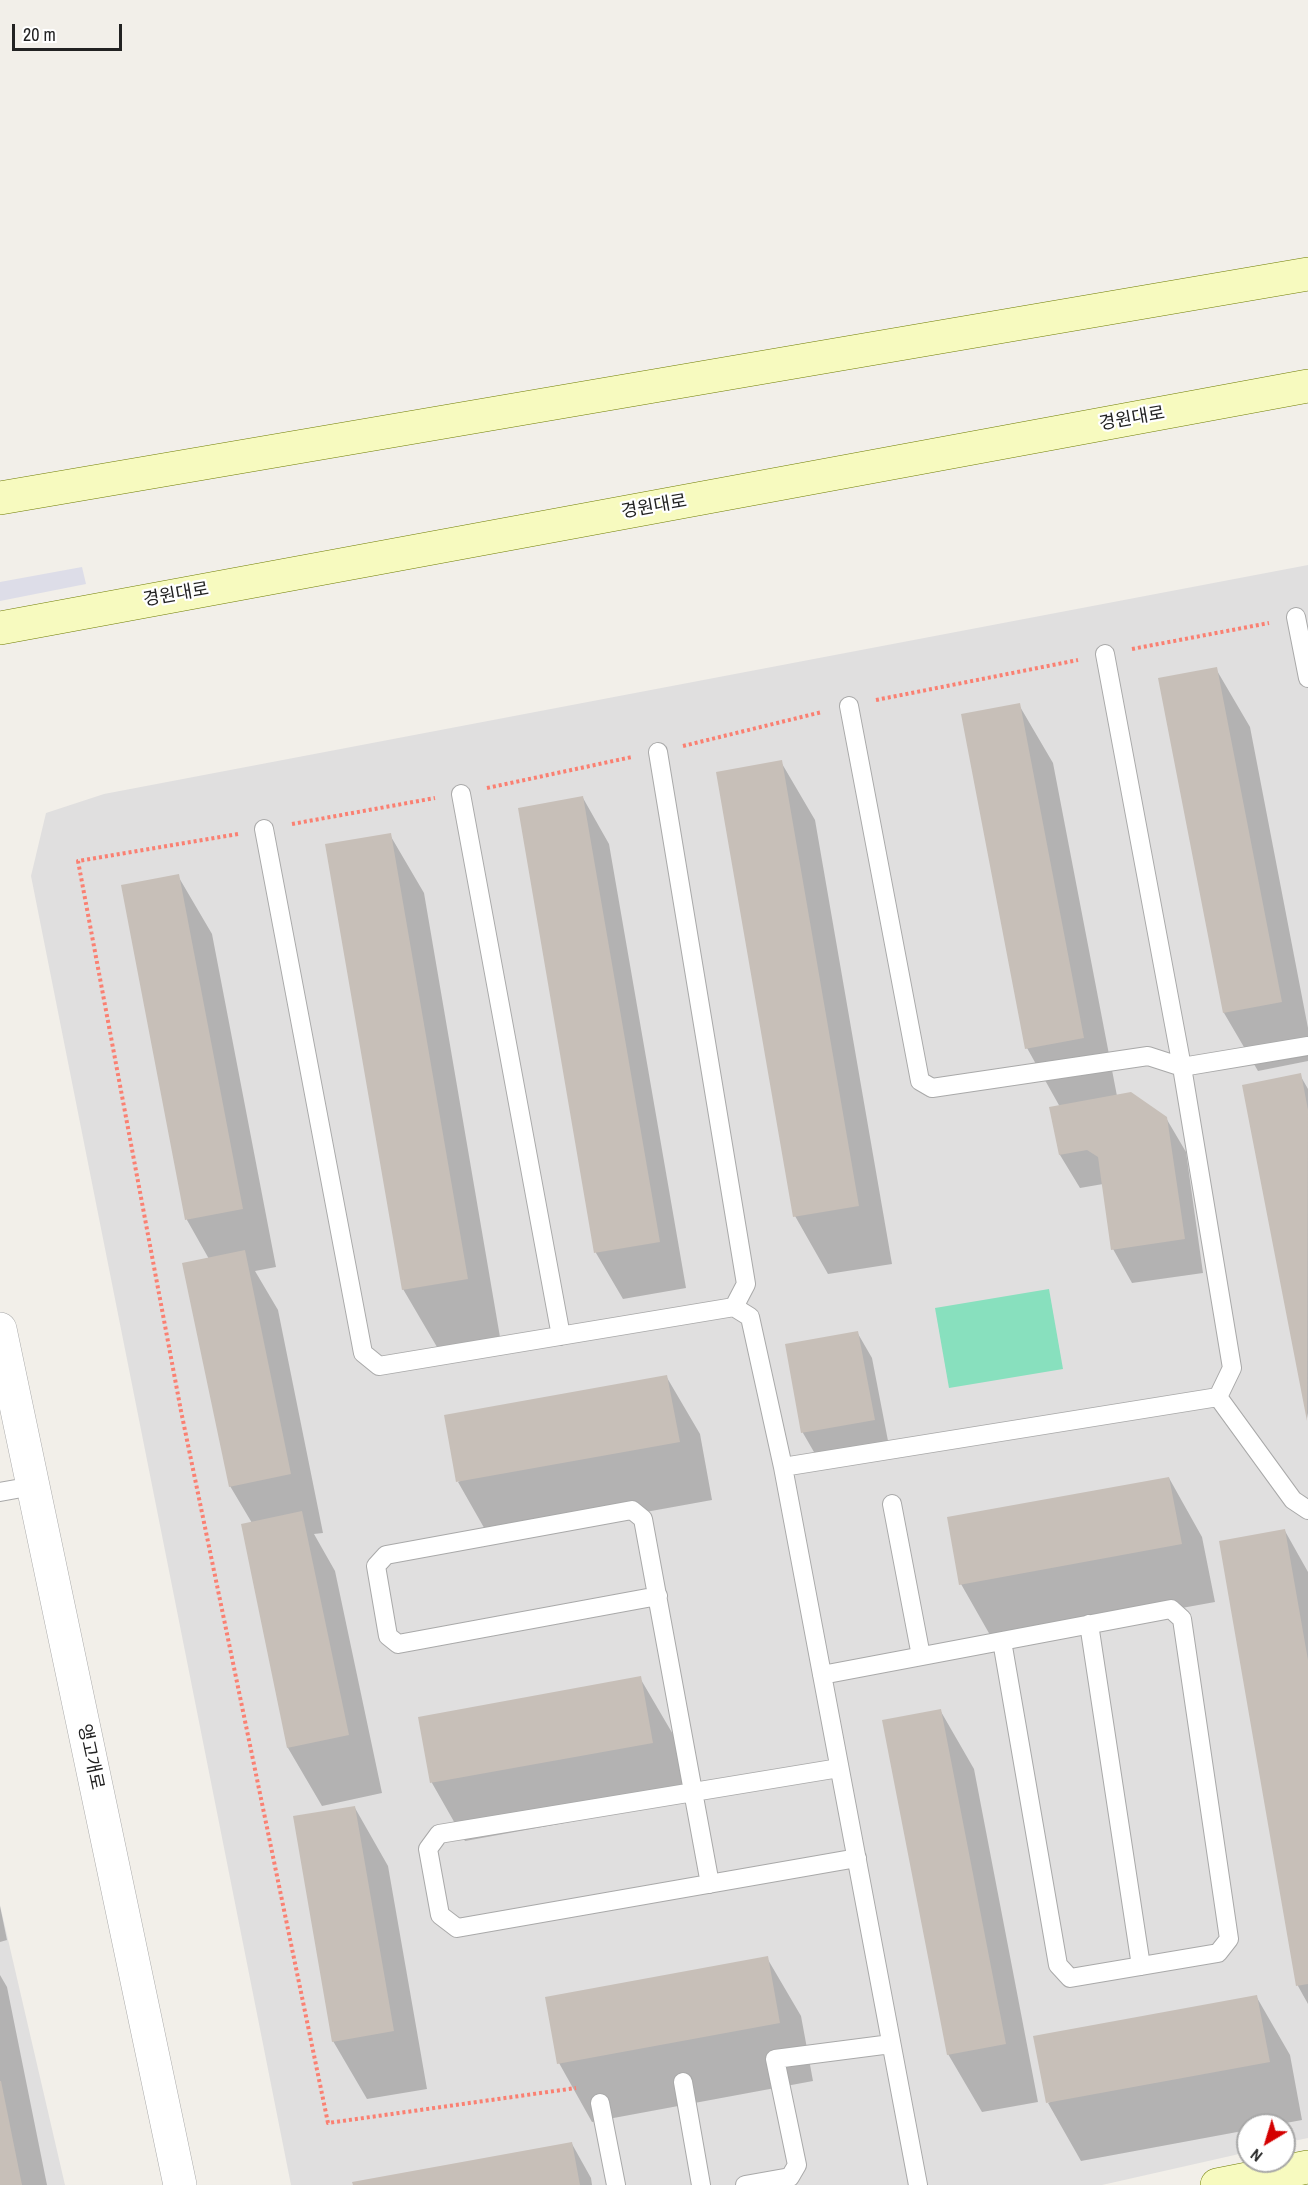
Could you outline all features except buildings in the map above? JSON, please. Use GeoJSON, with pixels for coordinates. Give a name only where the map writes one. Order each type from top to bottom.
{"type":"FeatureCollection","features":[{"type":"Feature","properties":{"kind":"main road"},"geometry":{"type":"LineString","coordinates":[[0,498],[1308,274]]}},
{"type":"Feature","properties":{"kind":"main road","name":"경원대로"},"geometry":{"type":"LineString","coordinates":[[0,628],[1308,386]]}},
{"type":"Feature","properties":{"kind":"main road"},"geometry":{"type":"LineString","coordinates":[[1217,2185],[1308,2167]]}},
{"type":"Feature","properties":{"kind":"street","name":"앵고개로"},"geometry":{"type":"LineString","coordinates":[[0,1329],[180,2185]]}},
{"type":"Feature","properties":{"kind":"lane"},"geometry":{"type":"LineString","coordinates":[[1296,617],[1308,678]]}},
{"type":"Feature","properties":{"kind":"lane"},"geometry":{"type":"LineString","coordinates":[[1105,654],[1182,1067],[1232,1368],[1218,1397]]}},
{"type":"Feature","properties":{"kind":"lane"},"geometry":{"type":"LineString","coordinates":[[849,706],[920,1081],[932,1088],[1148,1056],[1182,1067],[1308,1046]]}},
{"type":"Feature","properties":{"kind":"lane"},"geometry":{"type":"LineString","coordinates":[[658,752],[746,1284],[734,1307]]}},
{"type":"Feature","properties":{"kind":"lane"},"geometry":{"type":"LineString","coordinates":[[461,794],[561,1336]]}},
{"type":"Feature","properties":{"kind":"lane"},"geometry":{"type":"LineString","coordinates":[[264,829],[363,1353],[379,1366],[734,1307],[750,1317],[783,1467],[918,2185]]}},
{"type":"Feature","properties":{"kind":"lane"},"geometry":{"type":"LineString","coordinates":[[783,1467],[1218,1397]]}},
{"type":"Feature","properties":{"kind":"lane"},"geometry":{"type":"LineString","coordinates":[[1218,1397],[1293,1500],[1308,1510]]}},
{"type":"Feature","properties":{"kind":"lane"},"geometry":{"type":"LineString","coordinates":[[0,1492],[33,1486]]}},
{"type":"Feature","properties":{"kind":"lane"},"geometry":{"type":"LineString","coordinates":[[892,1504],[921,1656]]}},
{"type":"Feature","properties":{"kind":"lane"},"geometry":{"type":"LineString","coordinates":[[658,1596],[398,1644],[388,1636],[376,1566],[386,1555],[632,1510],[644,1519],[695,1792],[710,1884]]}},
{"type":"Feature","properties":{"kind":"lane"},"geometry":{"type":"LineString","coordinates":[[822,1675],[1171,1609],[1182,1619],[1184,1630],[1229,1939],[1218,1953],[1070,1978],[1058,1965],[1002,1641]]}},
{"type":"Feature","properties":{"kind":"lane"},"geometry":{"type":"LineString","coordinates":[[1089,1624],[1141,1966]]}},
{"type":"Feature","properties":{"kind":"lane"},"geometry":{"type":"LineString","coordinates":[[839,1768],[439,1834],[428,1849],[440,1915],[457,1928],[856,1858]]}},
{"type":"Feature","properties":{"kind":"lane"},"geometry":{"type":"LineString","coordinates":[[745,2185],[790,2177],[797,2165],[775,2059],[891,2044]]}},
{"type":"Feature","properties":{"kind":"lane"},"geometry":{"type":"LineString","coordinates":[[683,2082],[701,2185]]}},
{"type":"Feature","properties":{"kind":"lane"},"geometry":{"type":"LineString","coordinates":[[600,2103],[616,2185]]}},
{"type":"Feature","properties":{"kind":"path"},"geometry":{"type":"LineString","coordinates":[[600,2103],[594,2086],[328,2123],[181,1411],[78,861],[461,794],[658,752],[849,706],[1296,617]]}},
{"type":"Feature","properties":{"kind":"shaded area"},"geometry":{"type":"Polygon","coordinates":[[[1308,565],[1308,2138],[1296,2140],[1296,2113],[1236,2113],[1236,2155],[1102,2185],[291,2185],[31,876],[46,813],[104,794],[1308,565]]]}},
{"type":"Feature","properties":{"kind":"shaded area"},"geometry":{"type":"Polygon","coordinates":[[[82,567],[86,584],[0,601],[0,582],[82,567]]]}},
{"type":"Feature","properties":{"kind":"shaded area"},"geometry":{"type":"Polygon","coordinates":[[[0,1905],[65,2185],[0,2185],[0,1905]]]}},
{"type":"Feature","properties":{"kind":"green space"},"geometry":{"type":"Polygon","coordinates":[[[1049,1289],[1063,1369],[949,1388],[935,1308],[1049,1289]]]}}]}
